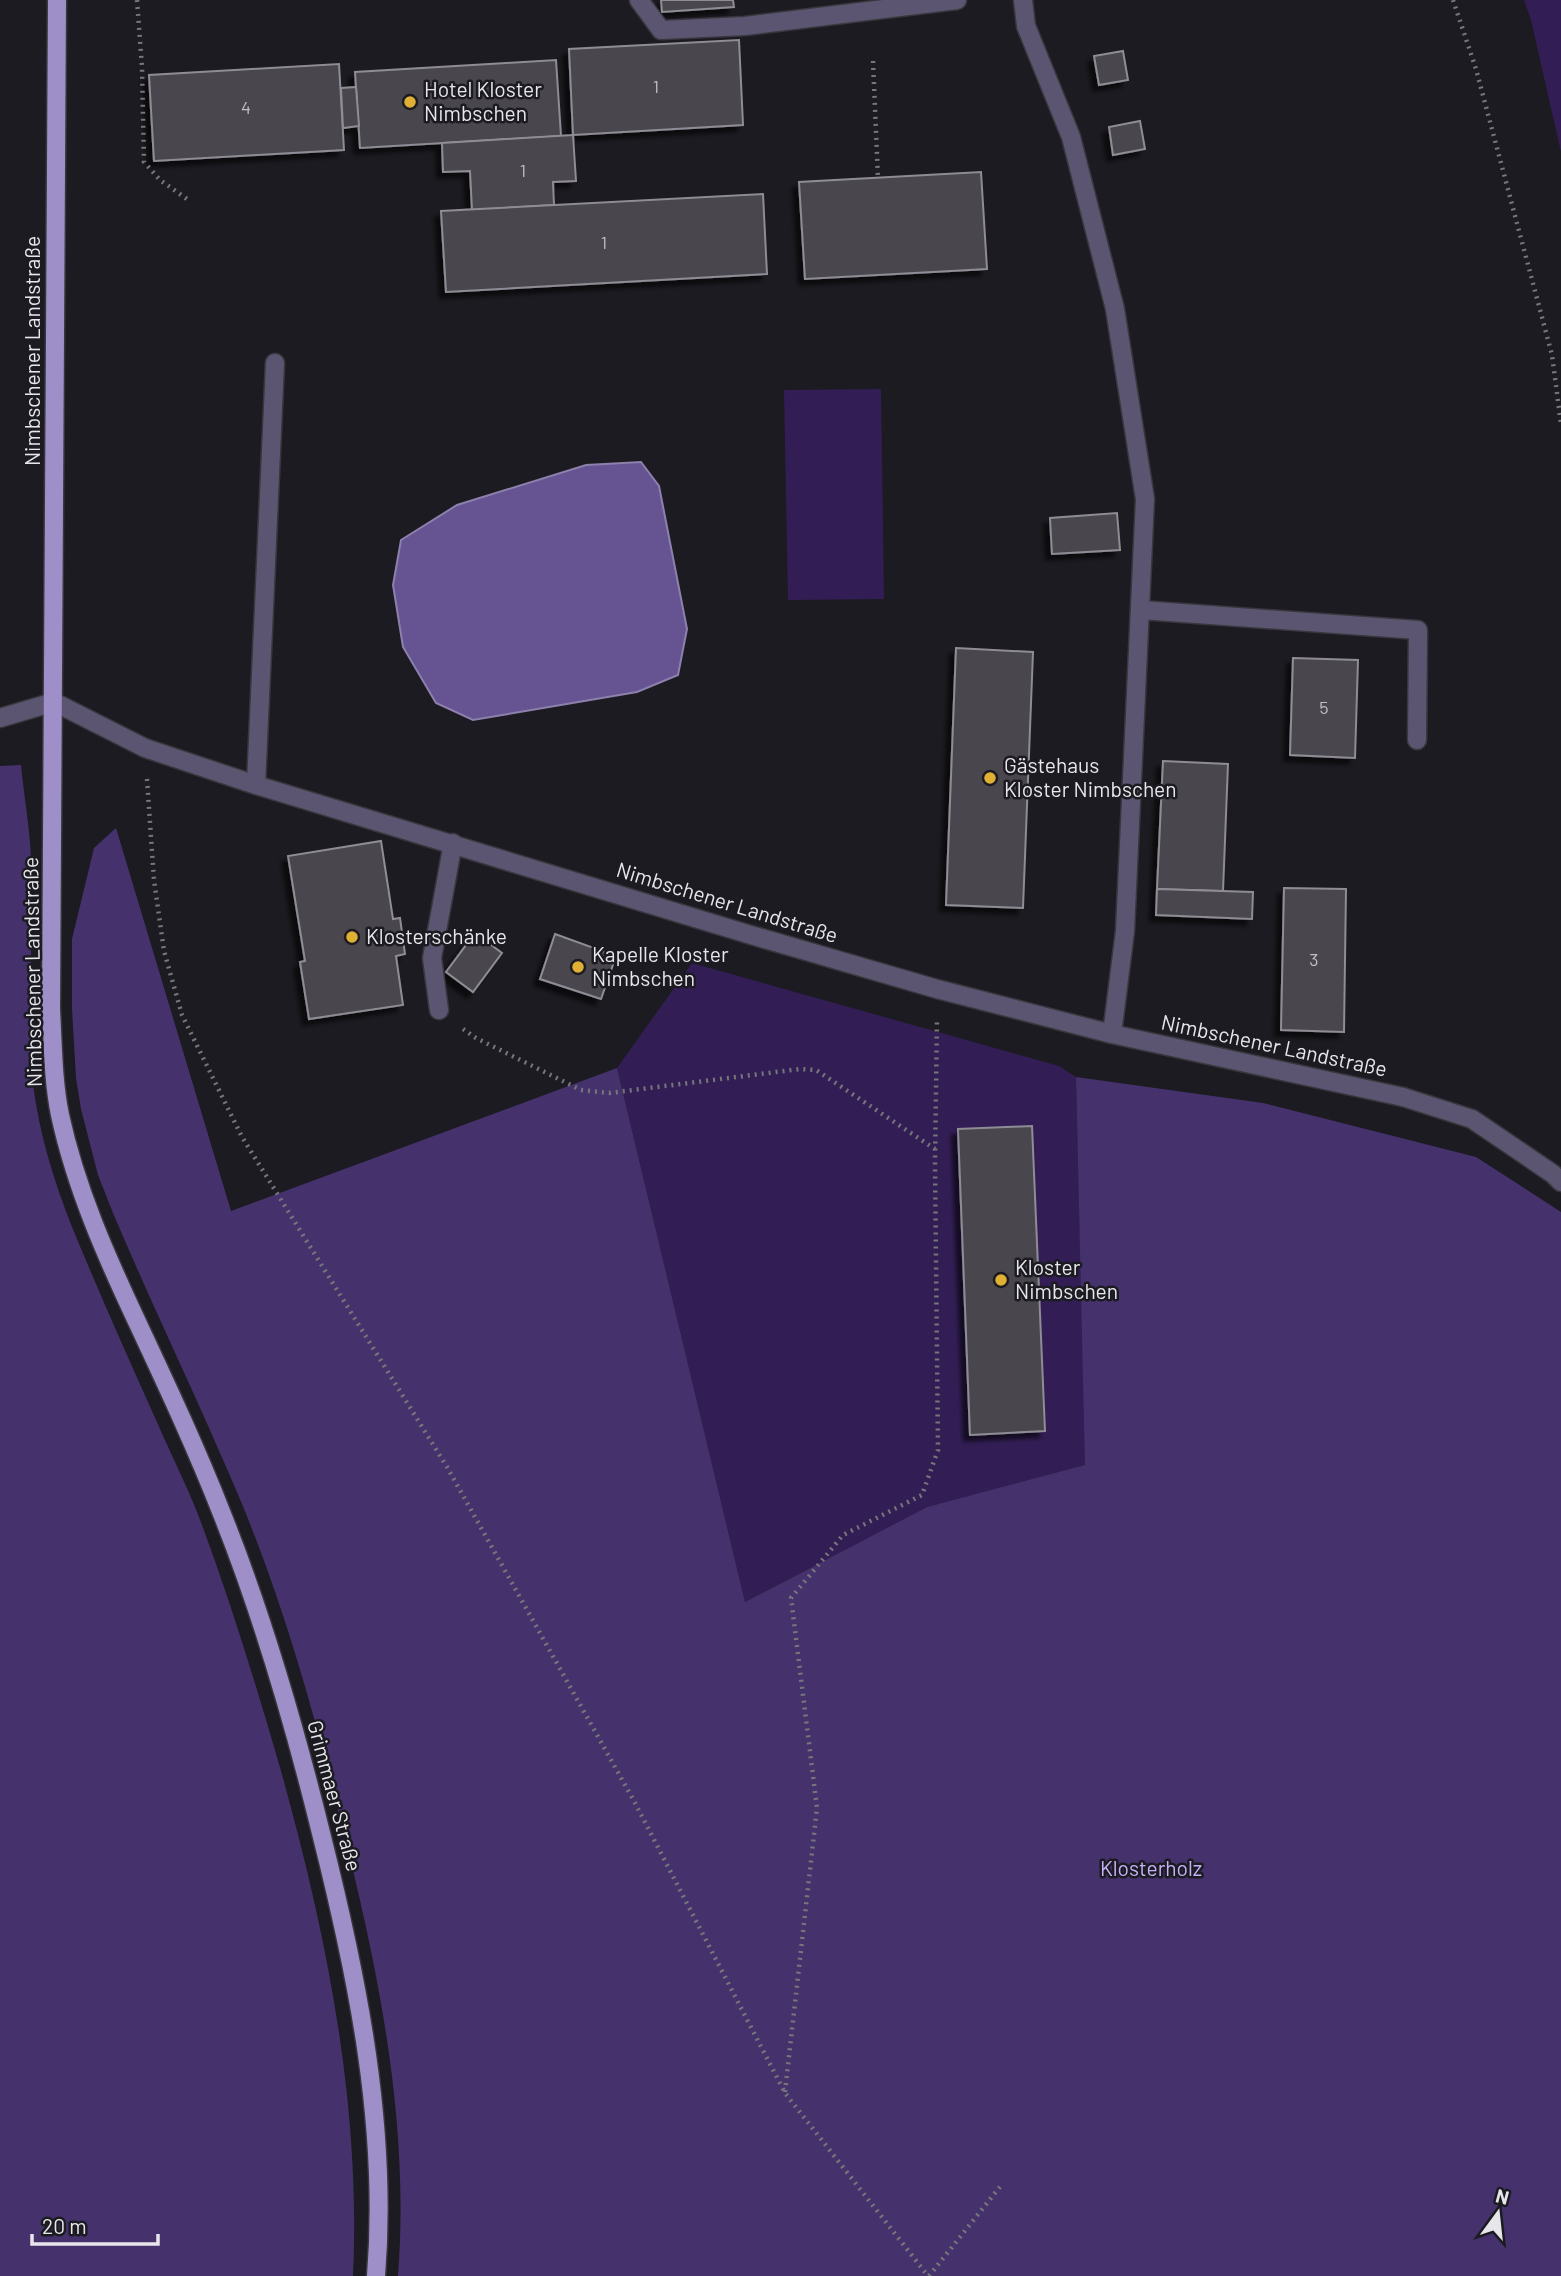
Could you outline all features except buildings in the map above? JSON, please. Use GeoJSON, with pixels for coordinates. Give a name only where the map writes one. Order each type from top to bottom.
{"type":"FeatureCollection","features":[{"type":"Feature","properties":{"kind":"main road","name":"Nimbschener Landstraße"},"geometry":{"type":"LineString","coordinates":[[57,0],[51,1009],[55,1080],[58,1102],[83,1195],[150,1349]]}},
{"type":"Feature","properties":{"kind":"main road","name":"Grimmaer Straße"},"geometry":{"type":"LineString","coordinates":[[150,1349],[222,1513],[272,1651],[332,1875],[360,2006],[370,2082],[378,2159],[379,2236],[376,2276]]}},
{"type":"Feature","properties":{"kind":"street"},"geometry":{"type":"LineString","coordinates":[[639,0],[661,30],[745,26],[957,0]]}},
{"type":"Feature","properties":{"kind":"street"},"geometry":{"type":"LineString","coordinates":[[1023,0],[1026,26],[1071,137],[1115,309],[1145,499],[1125,931],[1112,1034]]}},
{"type":"Feature","properties":{"kind":"street"},"geometry":{"type":"LineString","coordinates":[[256,785],[275,362]]}},
{"type":"Feature","properties":{"kind":"street"},"geometry":{"type":"LineString","coordinates":[[1141,611],[1418,630],[1417,740]]}},
{"type":"Feature","properties":{"kind":"street"},"geometry":{"type":"LineString","coordinates":[[0,718],[54,702]]}},
{"type":"Feature","properties":{"kind":"street","name":"Nimbschener Landstraße"},"geometry":{"type":"LineString","coordinates":[[54,702],[145,748],[256,785],[727,928],[937,989],[1112,1034],[1403,1097],[1472,1119],[1561,1182]]}},
{"type":"Feature","properties":{"kind":"street"},"geometry":{"type":"LineString","coordinates":[[439,1010],[432,958],[453,843]]}},
{"type":"Feature","properties":{"kind":"path"},"geometry":{"type":"LineString","coordinates":[[137,0],[142,67],[144,162],[160,180],[187,199]]}},
{"type":"Feature","properties":{"kind":"path"},"geometry":{"type":"LineString","coordinates":[[1452,0],[1476,69],[1552,355],[1561,424]]}},
{"type":"Feature","properties":{"kind":"path"},"geometry":{"type":"LineString","coordinates":[[873,61],[878,178]]}},
{"type":"Feature","properties":{"kind":"path"},"geometry":{"type":"LineString","coordinates":[[145,748],[160,927],[182,1015],[242,1137],[447,1467],[614,1765],[785,2092],[928,2276],[1003,2183]]}},
{"type":"Feature","properties":{"kind":"path"},"geometry":{"type":"LineString","coordinates":[[785,2092],[817,1808],[791,1598],[843,1535],[922,1495],[938,1450],[937,989]]}},
{"type":"Feature","properties":{"kind":"path"},"geometry":{"type":"LineString","coordinates":[[439,1010],[476,1038],[581,1090],[609,1093],[800,1069],[816,1070],[936,1149]]}},
{"type":"Feature","properties":{"kind":"shaded area"},"geometry":{"type":"Polygon","coordinates":[[[1524,0],[1561,0],[1561,152],[1531,20],[1524,0]]]}},
{"type":"Feature","properties":{"kind":"shaded area"},"geometry":{"type":"Polygon","coordinates":[[[881,389],[884,599],[788,600],[784,390],[881,389]]]}},
{"type":"Feature","properties":{"kind":"shaded area"},"geometry":{"type":"Polygon","coordinates":[[[641,462],[659,486],[687,629],[678,675],[637,692],[473,720],[436,703],[403,647],[393,585],[401,540],[457,505],[586,465],[641,462]]]}},
{"type":"Feature","properties":{"kind":"shaded area"},"geometry":{"type":"Polygon","coordinates":[[[692,963],[1059,1066],[1076,1077],[1086,1465],[927,1507],[745,1602],[617,1068],[692,963]]]}},
{"type":"Feature","properties":{"kind":"green space"},"geometry":{"type":"Polygon","coordinates":[[[21,765],[30,848],[30,1028],[33,1084],[39,1121],[53,1174],[72,1227],[202,1525],[244,1647],[298,1833],[326,1958],[346,2085],[352,2148],[353,2276],[0,2276],[0,766],[21,765]]]}},
{"type":"Feature","properties":{"kind":"green space","name":"Klosterholz"},"geometry":{"type":"Polygon","coordinates":[[[116,828],[231,1211],[617,1068],[745,1602],[927,1507],[1085,1465],[1076,1077],[1263,1103],[1476,1157],[1561,1212],[1561,2276],[398,2276],[401,2218],[399,2160],[388,2045],[367,1931],[320,1739],[285,1620],[257,1542],[113,1213],[98,1175],[81,1109],[76,1078],[72,1009],[72,939],[94,848],[116,828]]]}},
{"type":"Feature","properties":{"kind":"place","name":"Hotel Kloster Nimbschen"},"geometry":{"type":"Point","coordinates":[410,102]}},
{"type":"Feature","properties":{"kind":"place","name":"Gästehaus Kloster Nimbschen"},"geometry":{"type":"Point","coordinates":[990,778]}},
{"type":"Feature","properties":{"kind":"place","name":"Klosterschänke"},"geometry":{"type":"Point","coordinates":[352,937]}},
{"type":"Feature","properties":{"kind":"place","name":"Kapelle Kloster Nimbschen"},"geometry":{"type":"Point","coordinates":[578,967]}},
{"type":"Feature","properties":{"kind":"place","name":"Kloster Nimbschen"},"geometry":{"type":"Point","coordinates":[1001,1280]}}]}
